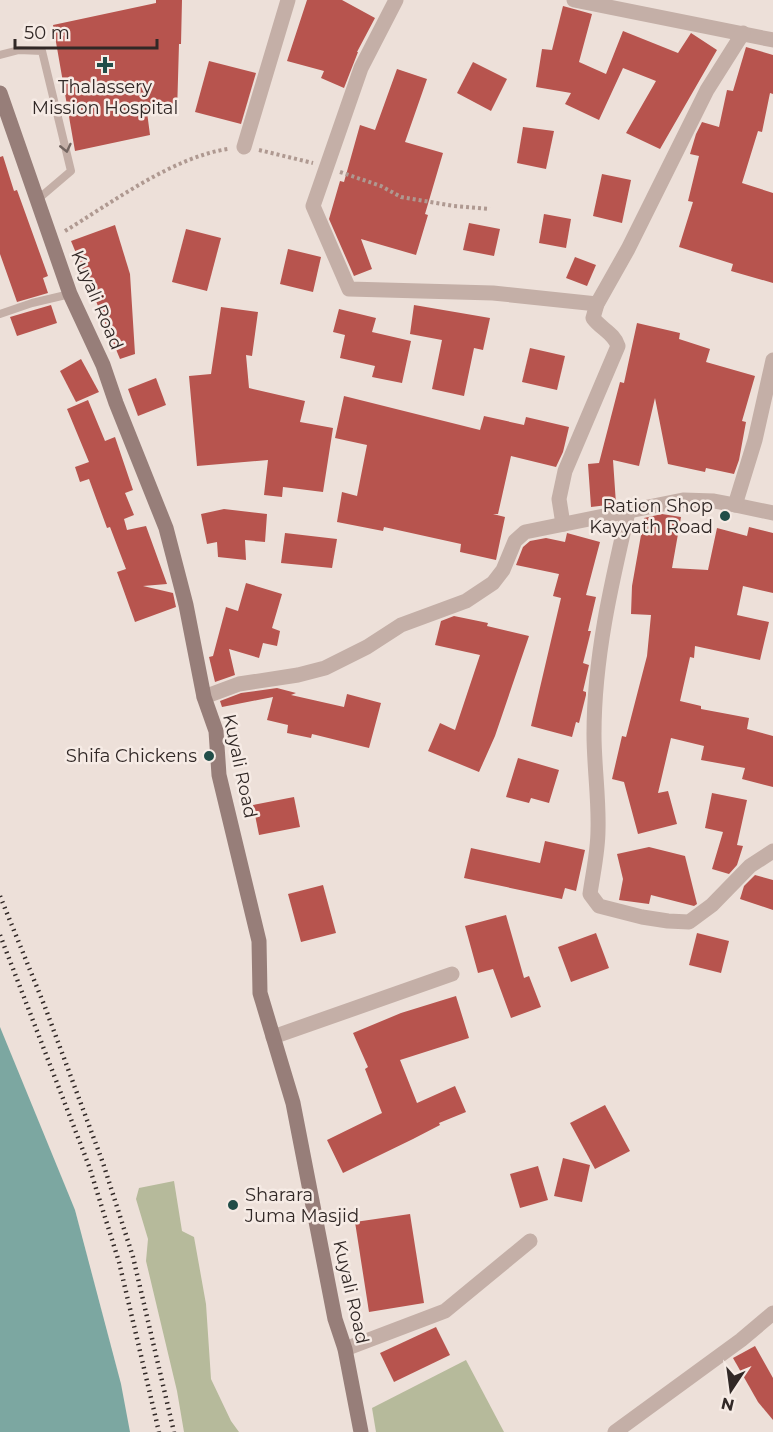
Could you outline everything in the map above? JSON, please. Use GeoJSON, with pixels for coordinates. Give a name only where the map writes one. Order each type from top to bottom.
{"type":"FeatureCollection","features":[{"type":"Feature","properties":{"kind":"main road","name":"Kuyali Road"},"geometry":{"type":"LineString","coordinates":[[0,93],[70,294],[104,365],[116,403],[166,528],[186,604],[204,697],[216,731],[219,775],[259,941],[260,993],[293,1103],[335,1319],[345,1349],[361,1432]]}},
{"type":"Feature","properties":{"kind":"street"},"geometry":{"type":"LineString","coordinates":[[244,147],[288,0]]}},
{"type":"Feature","properties":{"kind":"street"},"geometry":{"type":"LineString","coordinates":[[396,0],[361,68],[313,206],[349,289],[493,293],[597,304]]}},
{"type":"Feature","properties":{"kind":"street"},"geometry":{"type":"LineString","coordinates":[[574,0],[773,40]]}},
{"type":"Feature","properties":{"kind":"street"},"geometry":{"type":"LineString","coordinates":[[563,524],[559,499],[566,471],[618,346],[615,337],[600,328],[593,318],[597,304],[628,249],[707,90],[743,33]]}},
{"type":"Feature","properties":{"kind":"street"},"geometry":{"type":"LineString","coordinates":[[735,505],[754,440],[773,360]]}},
{"type":"Feature","properties":{"kind":"street"},"geometry":{"type":"LineString","coordinates":[[204,697],[239,684],[325,668],[367,647],[401,625],[466,601],[493,583],[503,570],[515,541],[525,532],[682,500],[714,501],[773,513]]}},
{"type":"Feature","properties":{"kind":"street"},"geometry":{"type":"LineString","coordinates":[[628,512],[604,619],[597,671],[594,735],[598,834],[590,894],[599,906],[651,918],[689,922],[712,905],[750,866],[773,851]]}},
{"type":"Feature","properties":{"kind":"street"},"geometry":{"type":"LineString","coordinates":[[273,1037],[452,974]]}},
{"type":"Feature","properties":{"kind":"street"},"geometry":{"type":"LineString","coordinates":[[345,1349],[445,1311],[530,1241]]}},
{"type":"Feature","properties":{"kind":"street"},"geometry":{"type":"LineString","coordinates":[[615,1432],[741,1340],[773,1313]]}},
{"type":"Feature","properties":{"kind":"lane"},"geometry":{"type":"LineString","coordinates":[[0,55],[20,50],[42,51],[71,171],[37,200]]}},
{"type":"Feature","properties":{"kind":"lane"},"geometry":{"type":"LineString","coordinates":[[0,314],[70,294]]}},
{"type":"Feature","properties":{"kind":"path"},"geometry":{"type":"LineString","coordinates":[[51,240],[177,164],[210,152],[244,147],[306,160],[381,186],[401,197],[454,206],[490,209]]}},
{"type":"Feature","properties":{"kind":"green space"},"geometry":{"type":"Polygon","coordinates":[[[174,1181],[182,1231],[194,1237],[206,1304],[211,1379],[231,1421],[239,1432],[184,1432],[177,1391],[146,1261],[148,1239],[136,1199],[139,1188],[174,1181]]]}},
{"type":"Feature","properties":{"kind":"green space"},"geometry":{"type":"Polygon","coordinates":[[[466,1360],[504,1432],[376,1432],[372,1408],[466,1360]]]}},
{"type":"Feature","properties":{"kind":"water"},"geometry":{"type":"Polygon","coordinates":[[[0,1027],[75,1210],[121,1384],[130,1432],[0,1432],[0,1027]]]}},
{"type":"Feature","properties":{"kind":"building"},"geometry":{"type":"Polygon","coordinates":[[[156,0],[182,0],[177,113],[147,112],[150,135],[75,151],[53,25],[156,3],[156,0]]]}},
{"type":"Feature","properties":{"kind":"building"},"geometry":{"type":"Polygon","coordinates":[[[307,0],[342,0],[375,18],[357,52],[344,88],[321,78],[324,71],[287,61],[307,0]]]}},
{"type":"Feature","properties":{"kind":"building"},"geometry":{"type":"Polygon","coordinates":[[[563,6],[592,14],[579,62],[606,74],[623,31],[678,53],[691,33],[717,50],[660,149],[626,133],[656,81],[623,68],[599,120],[565,104],[571,93],[536,87],[542,49],[552,50],[563,6]]]}},
{"type":"Feature","properties":{"kind":"building"},"geometry":{"type":"Polygon","coordinates":[[[746,47],[773,55],[773,94],[770,93],[762,132],[758,131],[742,183],[773,193],[773,283],[731,271],[733,264],[679,247],[693,202],[688,201],[699,156],[690,154],[696,134],[702,122],[719,127],[727,90],[733,91],[746,47]]]}},
{"type":"Feature","properties":{"kind":"building"},"geometry":{"type":"Polygon","coordinates":[[[209,61],[256,73],[241,124],[195,112],[209,61]]]}},
{"type":"Feature","properties":{"kind":"building"},"geometry":{"type":"Polygon","coordinates":[[[473,62],[507,79],[491,111],[457,93],[473,62]]]}},
{"type":"Feature","properties":{"kind":"building"},"geometry":{"type":"Polygon","coordinates":[[[397,69],[427,79],[405,142],[443,153],[416,255],[361,239],[372,269],[354,276],[329,219],[340,181],[344,182],[360,125],[375,130],[397,69]]]}},
{"type":"Feature","properties":{"kind":"building"},"geometry":{"type":"Polygon","coordinates":[[[523,127],[554,131],[546,169],[517,163],[523,127]]]}},
{"type":"Feature","properties":{"kind":"building"},"geometry":{"type":"Polygon","coordinates":[[[3,156],[14,191],[17,190],[48,276],[43,278],[48,293],[17,302],[0,254],[0,157],[3,156]]]}},
{"type":"Feature","properties":{"kind":"building"},"geometry":{"type":"Polygon","coordinates":[[[602,174],[631,180],[622,223],[593,216],[602,174]]]}},
{"type":"Feature","properties":{"kind":"building"},"geometry":{"type":"Polygon","coordinates":[[[544,214],[571,219],[566,248],[539,243],[544,214]]]}},
{"type":"Feature","properties":{"kind":"building"},"geometry":{"type":"Polygon","coordinates":[[[469,223],[500,229],[494,256],[463,250],[469,223]]]}},
{"type":"Feature","properties":{"kind":"building"},"geometry":{"type":"Polygon","coordinates":[[[115,225],[130,274],[135,354],[120,359],[71,241],[115,225]]]}},
{"type":"Feature","properties":{"kind":"building"},"geometry":{"type":"Polygon","coordinates":[[[186,229],[221,238],[207,291],[172,282],[186,229]]]}},
{"type":"Feature","properties":{"kind":"building"},"geometry":{"type":"Polygon","coordinates":[[[288,249],[321,257],[313,292],[280,284],[288,249]]]}},
{"type":"Feature","properties":{"kind":"building"},"geometry":{"type":"Polygon","coordinates":[[[575,257],[596,265],[587,286],[566,278],[575,257]]]}},
{"type":"Feature","properties":{"kind":"building"},"geometry":{"type":"Polygon","coordinates":[[[51,305],[57,323],[17,336],[10,317],[51,305]]]}},
{"type":"Feature","properties":{"kind":"building"},"geometry":{"type":"Polygon","coordinates":[[[414,305],[490,318],[483,350],[474,348],[464,396],[432,389],[442,340],[410,334],[414,305]]]}},
{"type":"Feature","properties":{"kind":"building"},"geometry":{"type":"Polygon","coordinates":[[[221,307],[258,312],[252,356],[246,355],[249,388],[305,401],[300,422],[333,428],[323,492],[283,487],[282,497],[264,495],[268,460],[197,466],[189,376],[211,374],[221,307]]]}},
{"type":"Feature","properties":{"kind":"building"},"geometry":{"type":"Polygon","coordinates":[[[339,309],[376,318],[372,332],[411,341],[402,383],[372,377],[375,366],[340,358],[345,335],[333,332],[339,309]]]}},
{"type":"Feature","properties":{"kind":"building"},"geometry":{"type":"Polygon","coordinates":[[[637,323],[680,333],[679,339],[710,349],[706,362],[755,376],[742,421],[746,422],[739,460],[734,474],[706,468],[705,472],[668,464],[655,398],[639,466],[613,460],[616,504],[591,507],[588,464],[599,463],[620,382],[624,383],[637,323]]]}},
{"type":"Feature","properties":{"kind":"building"},"geometry":{"type":"Polygon","coordinates":[[[530,348],[565,356],[557,390],[522,382],[530,348]]]}},
{"type":"Feature","properties":{"kind":"building"},"geometry":{"type":"Polygon","coordinates":[[[81,359],[99,392],[76,402],[60,371],[81,359]]]}},
{"type":"Feature","properties":{"kind":"building"},"geometry":{"type":"Polygon","coordinates":[[[156,378],[166,405],[138,416],[128,389],[156,378]]]}},
{"type":"Feature","properties":{"kind":"building"},"geometry":{"type":"Polygon","coordinates":[[[344,396],[480,430],[484,416],[524,425],[526,417],[569,427],[563,452],[556,467],[511,456],[498,514],[493,514],[505,517],[496,560],[460,552],[461,544],[384,527],[383,531],[337,522],[342,492],[357,496],[367,445],[335,438],[344,396]]]}},
{"type":"Feature","properties":{"kind":"building"},"geometry":{"type":"Polygon","coordinates":[[[88,400],[105,441],[115,437],[133,490],[125,493],[134,515],[124,519],[127,530],[146,526],[167,584],[143,586],[173,593],[176,607],[135,622],[117,572],[126,569],[110,527],[107,528],[89,479],[80,482],[75,467],[89,462],[67,409],[88,400]]]}},
{"type":"Feature","properties":{"kind":"building"},"geometry":{"type":"Polygon","coordinates":[[[224,509],[267,514],[265,542],[245,540],[246,560],[218,557],[217,542],[207,544],[201,514],[224,509]]]}},
{"type":"Feature","properties":{"kind":"building"},"geometry":{"type":"Polygon","coordinates":[[[662,514],[681,517],[672,568],[708,570],[717,528],[747,536],[749,527],[773,533],[773,593],[743,586],[737,615],[769,622],[760,660],[695,646],[694,658],[690,657],[680,701],[701,706],[701,709],[749,718],[747,729],[773,736],[773,787],[742,779],[745,768],[701,760],[704,746],[671,738],[658,793],[668,791],[677,824],[638,834],[624,782],[612,779],[622,736],[626,737],[647,656],[651,615],[631,614],[632,586],[644,518],[662,514]]]}},
{"type":"Feature","properties":{"kind":"building"},"geometry":{"type":"Polygon","coordinates":[[[285,533],[337,539],[332,568],[281,563],[285,533]]]}},
{"type":"Feature","properties":{"kind":"building"},"geometry":{"type":"Polygon","coordinates":[[[567,533],[600,542],[586,595],[596,597],[583,663],[589,665],[583,691],[586,695],[579,723],[576,722],[572,737],[531,726],[561,598],[553,596],[559,574],[516,565],[523,547],[530,541],[546,538],[565,542],[567,533]]]}},
{"type":"Feature","properties":{"kind":"building"},"geometry":{"type":"Polygon","coordinates":[[[246,583],[282,594],[272,628],[280,631],[277,646],[263,643],[259,658],[229,649],[235,675],[215,682],[209,657],[213,656],[226,607],[238,611],[246,583]]]}},
{"type":"Feature","properties":{"kind":"building"},"geometry":{"type":"Polygon","coordinates":[[[454,616],[488,623],[487,626],[529,636],[495,736],[479,772],[428,751],[440,723],[455,730],[480,655],[435,645],[441,621],[454,616]]]}},
{"type":"Feature","properties":{"kind":"building"},"geometry":{"type":"Polygon","coordinates":[[[277,688],[296,693],[291,695],[344,707],[347,694],[381,703],[369,748],[312,734],[311,738],[287,733],[288,725],[267,720],[273,697],[222,707],[220,701],[241,693],[277,688]]]}},
{"type":"Feature","properties":{"kind":"building"},"geometry":{"type":"Polygon","coordinates":[[[518,758],[559,770],[549,803],[531,798],[529,803],[506,797],[518,758]]]}},
{"type":"Feature","properties":{"kind":"building"},"geometry":{"type":"Polygon","coordinates":[[[712,793],[747,800],[737,845],[743,846],[737,865],[729,874],[712,869],[723,832],[705,828],[712,793]]]}},
{"type":"Feature","properties":{"kind":"building"},"geometry":{"type":"Polygon","coordinates":[[[294,797],[300,827],[259,835],[253,805],[294,797]]]}},
{"type":"Feature","properties":{"kind":"building"},"geometry":{"type":"Polygon","coordinates":[[[545,841],[585,850],[576,891],[565,888],[562,899],[464,878],[471,848],[540,863],[545,841]]]}},
{"type":"Feature","properties":{"kind":"building"},"geometry":{"type":"Polygon","coordinates":[[[649,847],[685,856],[697,904],[694,906],[651,895],[649,904],[619,900],[623,879],[617,854],[649,847]]]}},
{"type":"Feature","properties":{"kind":"building"},"geometry":{"type":"Polygon","coordinates":[[[755,875],[773,880],[773,910],[740,899],[744,886],[755,875]]]}},
{"type":"Feature","properties":{"kind":"building"},"geometry":{"type":"Polygon","coordinates":[[[323,885],[336,933],[301,942],[288,894],[323,885]]]}},
{"type":"Feature","properties":{"kind":"building"},"geometry":{"type":"Polygon","coordinates":[[[506,915],[524,978],[529,976],[541,1007],[511,1018],[493,969],[478,973],[465,926],[506,915]]]}},
{"type":"Feature","properties":{"kind":"building"},"geometry":{"type":"Polygon","coordinates":[[[596,933],[609,968],[571,982],[558,947],[596,933]]]}},
{"type":"Feature","properties":{"kind":"building"},"geometry":{"type":"Polygon","coordinates":[[[697,933],[729,941],[721,973],[689,965],[697,933]]]}},
{"type":"Feature","properties":{"kind":"building"},"geometry":{"type":"Polygon","coordinates":[[[456,996],[469,1038],[400,1060],[417,1103],[455,1086],[466,1112],[439,1123],[440,1125],[343,1173],[327,1140],[382,1113],[365,1069],[368,1067],[353,1033],[401,1013],[456,996]]]}},
{"type":"Feature","properties":{"kind":"building"},"geometry":{"type":"Polygon","coordinates":[[[605,1105],[630,1151],[595,1169],[570,1123],[605,1105]]]}},
{"type":"Feature","properties":{"kind":"building"},"geometry":{"type":"Polygon","coordinates":[[[563,1158],[590,1165],[582,1202],[554,1196],[563,1158]]]}},
{"type":"Feature","properties":{"kind":"building"},"geometry":{"type":"Polygon","coordinates":[[[538,1166],[548,1200],[520,1208],[510,1174],[538,1166]]]}},
{"type":"Feature","properties":{"kind":"building"},"geometry":{"type":"Polygon","coordinates":[[[410,1214],[424,1303],[369,1312],[355,1222],[410,1214]]]}},
{"type":"Feature","properties":{"kind":"building"},"geometry":{"type":"Polygon","coordinates":[[[436,1327],[450,1355],[394,1382],[380,1353],[436,1327]]]}},
{"type":"Feature","properties":{"kind":"building"},"geometry":{"type":"Polygon","coordinates":[[[755,1346],[773,1378],[773,1420],[758,1402],[733,1358],[755,1346]]]}},
{"type":"Feature","properties":{"kind":"railway"},"geometry":{"type":"LineString","coordinates":[[0,896],[45,1007],[103,1163],[133,1257],[174,1432]]}},
{"type":"Feature","properties":{"kind":"railway"},"geometry":{"type":"LineString","coordinates":[[0,935],[89,1166],[119,1262],[159,1432]]}},
{"type":"Feature","properties":{"kind":"place","name":"Thalassery Mission Hospital"},"geometry":{"type":"Point","coordinates":[105,65]}},
{"type":"Feature","properties":{"kind":"place","name":"Ration Shop Kayyath Road"},"geometry":{"type":"Point","coordinates":[725,516]}},
{"type":"Feature","properties":{"kind":"place","name":"Shifa Chickens"},"geometry":{"type":"Point","coordinates":[209,756]}},
{"type":"Feature","properties":{"kind":"place","name":"Sharara Juma Masjid"},"geometry":{"type":"Point","coordinates":[233,1205]}}]}
